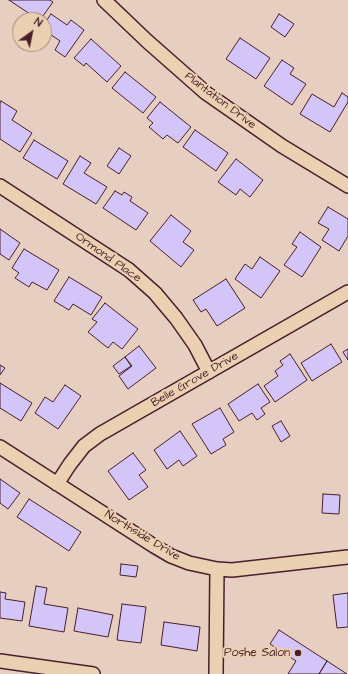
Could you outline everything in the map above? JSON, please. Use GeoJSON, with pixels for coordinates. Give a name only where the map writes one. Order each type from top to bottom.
{"type":"FeatureCollection","features":[{"type":"Feature","properties":{"kind":"street","name":"Plantation Drive"},"geometry":{"type":"LineString","coordinates":[[104,0],[147,42],[206,93],[282,146],[348,186]]}},
{"type":"Feature","properties":{"kind":"street","name":"Ormond Place"},"geometry":{"type":"LineString","coordinates":[[0,186],[123,266],[155,293],[176,318],[210,372]]}},
{"type":"Feature","properties":{"kind":"street","name":"Belle Grove Drive"},"geometry":{"type":"LineString","coordinates":[[57,484],[84,446],[100,434],[348,292]]}},
{"type":"Feature","properties":{"kind":"street","name":"Northside Drive"},"geometry":{"type":"LineString","coordinates":[[0,447],[154,546],[171,556],[189,563],[217,570],[232,570],[348,557]]}},
{"type":"Feature","properties":{"kind":"street"},"geometry":{"type":"LineString","coordinates":[[216,674],[217,570]]}},
{"type":"Feature","properties":{"kind":"street"},"geometry":{"type":"LineString","coordinates":[[0,661],[93,674]]}},
{"type":"Feature","properties":{"kind":"building"},"geometry":{"type":"Polygon","coordinates":[[[9,0],[50,0],[53,2],[46,12],[27,12],[9,0]]]}},
{"type":"Feature","properties":{"kind":"building"},"geometry":{"type":"Polygon","coordinates":[[[279,14],[294,24],[285,37],[271,27],[279,14]]]}},
{"type":"Feature","properties":{"kind":"building"},"geometry":{"type":"Polygon","coordinates":[[[52,15],[67,25],[71,20],[84,30],[65,57],[55,50],[60,41],[52,36],[52,15]]]}},
{"type":"Feature","properties":{"kind":"building"},"geometry":{"type":"Polygon","coordinates":[[[240,38],[270,58],[256,79],[226,59],[240,38]]]}},
{"type":"Feature","properties":{"kind":"building"},"geometry":{"type":"Polygon","coordinates":[[[91,39],[121,66],[107,82],[86,63],[84,66],[74,58],[91,39]]]}},
{"type":"Feature","properties":{"kind":"building"},"geometry":{"type":"Polygon","coordinates":[[[282,60],[294,68],[290,74],[306,84],[292,105],[264,86],[282,60]]]}},
{"type":"Feature","properties":{"kind":"building"},"geometry":{"type":"Polygon","coordinates":[[[125,72],[156,97],[143,113],[112,88],[125,72]]]}},
{"type":"Feature","properties":{"kind":"building"},"geometry":{"type":"Polygon","coordinates":[[[342,93],[348,97],[348,102],[330,132],[300,114],[312,94],[334,107],[342,93]]]}},
{"type":"Feature","properties":{"kind":"building"},"geometry":{"type":"Polygon","coordinates":[[[1,101],[17,111],[12,120],[32,133],[20,152],[0,139],[1,101]]]}},
{"type":"Feature","properties":{"kind":"building"},"geometry":{"type":"Polygon","coordinates":[[[160,102],[191,127],[178,143],[167,135],[163,139],[149,127],[153,123],[147,118],[160,102]]]}},
{"type":"Feature","properties":{"kind":"building"},"geometry":{"type":"Polygon","coordinates":[[[195,130],[228,153],[216,171],[183,147],[195,130]]]}},
{"type":"Feature","properties":{"kind":"building"},"geometry":{"type":"Polygon","coordinates":[[[34,140],[68,161],[57,179],[23,158],[34,140]]]}},
{"type":"Feature","properties":{"kind":"building"},"geometry":{"type":"Polygon","coordinates":[[[119,148],[131,156],[119,174],[107,166],[119,148]]]}},
{"type":"Feature","properties":{"kind":"building"},"geometry":{"type":"Polygon","coordinates":[[[80,156],[91,163],[84,173],[107,187],[96,204],[63,184],[80,156]]]}},
{"type":"Feature","properties":{"kind":"building"},"geometry":{"type":"Polygon","coordinates":[[[236,159],[263,180],[250,197],[240,189],[236,195],[218,182],[236,159]]]}},
{"type":"Feature","properties":{"kind":"building"},"geometry":{"type":"Polygon","coordinates":[[[115,191],[122,195],[124,192],[132,197],[130,201],[148,213],[136,230],[103,208],[115,191]]]}},
{"type":"Feature","properties":{"kind":"building"},"geometry":{"type":"Polygon","coordinates":[[[328,207],[348,219],[348,236],[339,251],[322,240],[329,229],[318,223],[328,207]]]}},
{"type":"Feature","properties":{"kind":"building"},"geometry":{"type":"Polygon","coordinates":[[[171,215],[191,231],[183,242],[194,250],[181,267],[150,241],[171,215]]]}},
{"type":"Feature","properties":{"kind":"building"},"geometry":{"type":"Polygon","coordinates":[[[0,229],[20,243],[9,260],[0,254],[0,229]]]}},
{"type":"Feature","properties":{"kind":"building"},"geometry":{"type":"Polygon","coordinates":[[[300,232],[321,247],[302,277],[284,265],[297,247],[292,244],[300,232]]]}},
{"type":"Feature","properties":{"kind":"building"},"geometry":{"type":"Polygon","coordinates":[[[24,249],[59,270],[47,290],[32,282],[29,287],[15,278],[19,273],[12,268],[24,249]]]}},
{"type":"Feature","properties":{"kind":"building"},"geometry":{"type":"Polygon","coordinates":[[[260,257],[280,271],[261,298],[235,279],[245,264],[252,269],[260,257]]]}},
{"type":"Feature","properties":{"kind":"building"},"geometry":{"type":"Polygon","coordinates":[[[69,277],[102,297],[91,315],[73,304],[69,310],[54,301],[69,277]]]}},
{"type":"Feature","properties":{"kind":"building"},"geometry":{"type":"Polygon","coordinates":[[[226,279],[245,308],[217,326],[206,309],[201,312],[193,300],[226,279]]]}},
{"type":"Feature","properties":{"kind":"building"},"geometry":{"type":"Polygon","coordinates":[[[105,303],[138,329],[122,349],[113,342],[108,348],[88,332],[97,322],[92,319],[105,303]]]}},
{"type":"Feature","properties":{"kind":"building"},"geometry":{"type":"Polygon","coordinates":[[[331,344],[342,362],[312,381],[301,363],[331,344]]]}},
{"type":"Feature","properties":{"kind":"building"},"geometry":{"type":"Polygon","coordinates":[[[139,346],[156,368],[128,389],[119,376],[132,366],[125,357],[139,346]]]}},
{"type":"Feature","properties":{"kind":"building"},"geometry":{"type":"Polygon","coordinates":[[[348,349],[348,360],[343,352],[348,349]]]}},
{"type":"Feature","properties":{"kind":"building"},"geometry":{"type":"Polygon","coordinates":[[[290,354],[307,380],[275,402],[264,386],[278,376],[275,371],[283,365],[280,361],[290,354]]]}},
{"type":"Feature","properties":{"kind":"building"},"geometry":{"type":"Polygon","coordinates":[[[125,357],[131,366],[119,374],[113,366],[125,357]]]}},
{"type":"Feature","properties":{"kind":"building"},"geometry":{"type":"Polygon","coordinates":[[[0,365],[5,368],[0,375],[0,365]]]}},
{"type":"Feature","properties":{"kind":"building"},"geometry":{"type":"Polygon","coordinates":[[[0,383],[32,403],[21,421],[0,408],[0,383]]]}},
{"type":"Feature","properties":{"kind":"building"},"geometry":{"type":"Polygon","coordinates":[[[258,384],[270,402],[261,408],[265,414],[257,420],[252,413],[239,421],[228,404],[258,384]]]}},
{"type":"Feature","properties":{"kind":"building"},"geometry":{"type":"Polygon","coordinates":[[[65,385],[81,396],[58,429],[35,413],[45,397],[53,402],[65,385]]]}},
{"type":"Feature","properties":{"kind":"building"},"geometry":{"type":"Polygon","coordinates":[[[220,408],[234,432],[223,439],[226,445],[211,454],[192,424],[220,408]]]}},
{"type":"Feature","properties":{"kind":"building"},"geometry":{"type":"Polygon","coordinates":[[[281,421],[290,436],[281,442],[272,426],[281,421]]]}},
{"type":"Feature","properties":{"kind":"building"},"geometry":{"type":"Polygon","coordinates":[[[180,431],[197,456],[183,466],[179,460],[167,469],[154,450],[180,431]]]}},
{"type":"Feature","properties":{"kind":"building"},"geometry":{"type":"Polygon","coordinates":[[[133,453],[146,470],[139,475],[148,487],[129,500],[108,471],[133,453]]]}},
{"type":"Feature","properties":{"kind":"building"},"geometry":{"type":"Polygon","coordinates":[[[0,479],[20,493],[8,509],[0,503],[0,479]]]}},
{"type":"Feature","properties":{"kind":"building"},"geometry":{"type":"Polygon","coordinates":[[[323,494],[340,495],[339,514],[322,513],[323,494]]]}},
{"type":"Feature","properties":{"kind":"building"},"geometry":{"type":"Polygon","coordinates":[[[29,499],[81,532],[69,551],[17,517],[29,499]]]}},
{"type":"Feature","properties":{"kind":"building"},"geometry":{"type":"Polygon","coordinates":[[[121,564],[138,566],[136,577],[120,575],[121,564]]]}},
{"type":"Feature","properties":{"kind":"building"},"geometry":{"type":"Polygon","coordinates":[[[36,586],[47,588],[44,604],[68,608],[64,632],[29,626],[36,586]]]}},
{"type":"Feature","properties":{"kind":"building"},"geometry":{"type":"Polygon","coordinates":[[[0,592],[6,593],[5,599],[25,602],[22,621],[0,618],[0,592]]]}},
{"type":"Feature","properties":{"kind":"building"},"geometry":{"type":"Polygon","coordinates":[[[348,593],[348,627],[337,628],[333,595],[348,593]]]}},
{"type":"Feature","properties":{"kind":"building"},"geometry":{"type":"Polygon","coordinates":[[[122,604],[146,607],[141,643],[117,640],[122,604]]]}},
{"type":"Feature","properties":{"kind":"building"},"geometry":{"type":"Polygon","coordinates":[[[78,608],[113,615],[108,637],[74,631],[78,608]]]}},
{"type":"Feature","properties":{"kind":"building"},"geometry":{"type":"Polygon","coordinates":[[[164,622],[200,627],[197,651],[161,645],[164,622]]]}},
{"type":"Feature","properties":{"kind":"building","name":"Poshe Salon"},"geometry":{"type":"Polygon","coordinates":[[[279,630],[327,661],[319,674],[288,674],[296,661],[270,644],[279,630]]]}},
{"type":"Feature","properties":{"kind":"building"},"geometry":{"type":"Polygon","coordinates":[[[327,661],[347,674],[319,674],[327,661]]]}},
{"type":"Feature","properties":{"kind":"place","name":"Poshe Salon"},"geometry":{"type":"Point","coordinates":[298,653]}}]}
